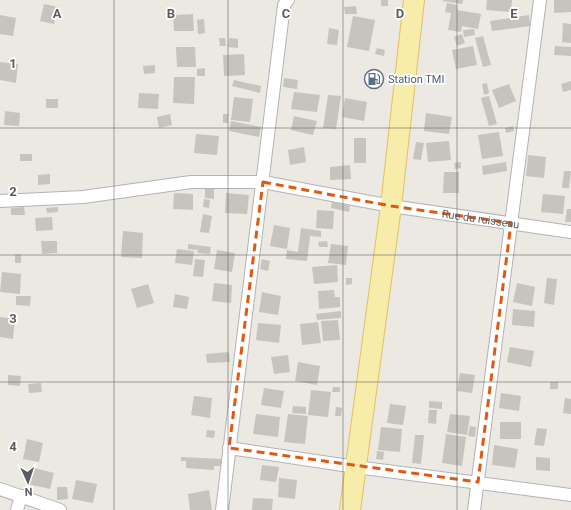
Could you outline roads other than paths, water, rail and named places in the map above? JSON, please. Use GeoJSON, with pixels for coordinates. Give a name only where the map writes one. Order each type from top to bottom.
{"type":"FeatureCollection","features":[{"type":"Feature","properties":{"kind":"main road"},"geometry":{"type":"LineString","coordinates":[[350,510],[391,206],[414,0]]}},
{"type":"Feature","properties":{"kind":"street"},"geometry":{"type":"LineString","coordinates":[[222,510],[284,5],[288,0]]}},
{"type":"Feature","properties":{"kind":"street"},"geometry":{"type":"LineString","coordinates":[[474,510],[540,0]]}},
{"type":"Feature","properties":{"kind":"street","name":"Rue du ruisseau"},"geometry":{"type":"LineString","coordinates":[[0,201],[84,197],[192,182],[262,182],[391,206],[571,232]]}},
{"type":"Feature","properties":{"kind":"street"},"geometry":{"type":"LineString","coordinates":[[229,448],[356,467],[571,495]]}},
{"type":"Feature","properties":{"kind":"street"},"geometry":{"type":"LineString","coordinates":[[0,489],[60,510]]}},
{"type":"Feature","properties":{"kind":"street"},"geometry":{"type":"LineString","coordinates":[[17,510],[21,496]]}},
{"type":"Feature","properties":{"kind":"place","name":"Station TMI"},"geometry":{"type":"Point","coordinates":[374,79]}}]}
